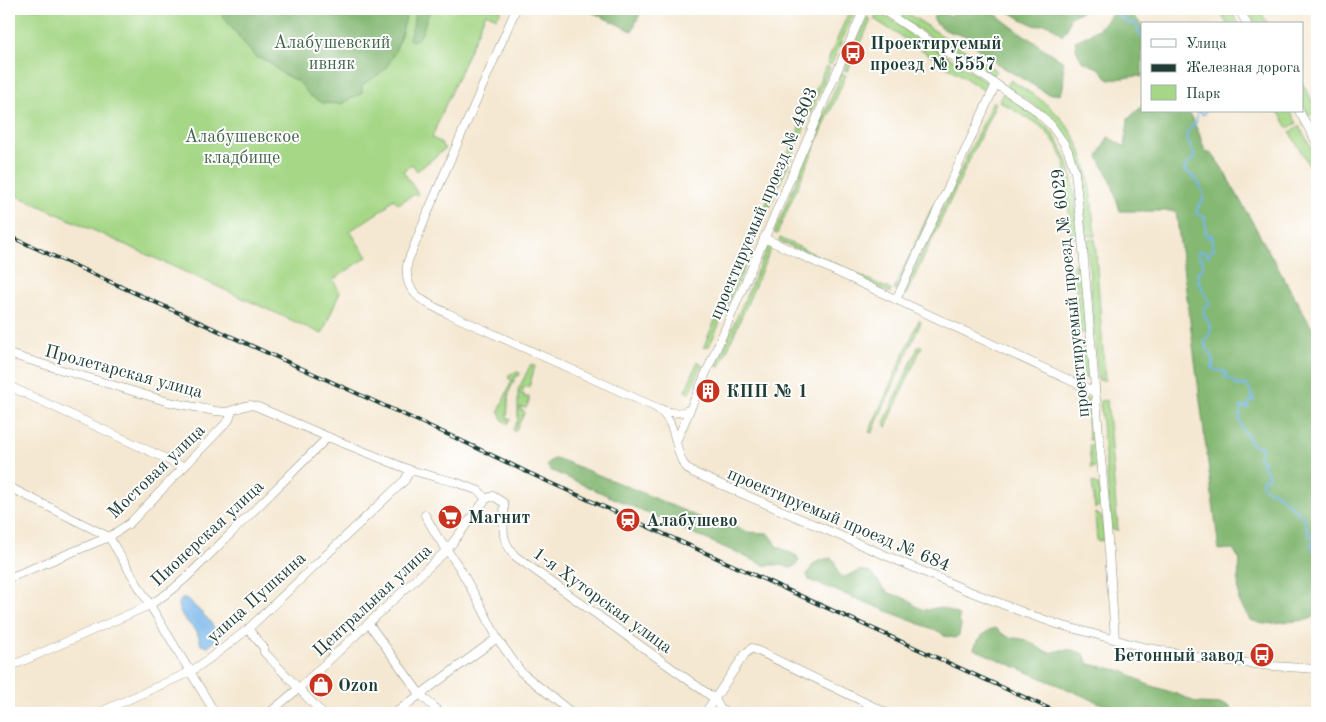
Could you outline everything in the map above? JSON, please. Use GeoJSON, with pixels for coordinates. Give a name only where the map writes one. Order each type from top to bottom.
{"type":"FeatureCollection","features":[{"type":"Feature","properties":{"kind":"street","name":"проектируемый проезд № 684"},"geometry":{"type":"LineString","coordinates":[[516,9],[406,269],[409,285],[416,296],[428,304],[655,407],[666,415],[670,422],[680,456],[684,465],[692,472],[983,597],[1060,625],[1143,647],[1207,659],[1317,669]]}},
{"type":"Feature","properties":{"kind":"street","name":"проектируемый проезд № 4803"},"geometry":{"type":"LineString","coordinates":[[676,442],[864,9]]}},
{"type":"Feature","properties":{"kind":"street","name":"проектируемый проезд № 6029"},"geometry":{"type":"LineString","coordinates":[[881,9],[1034,110],[1051,125],[1063,142],[1072,162],[1078,192],[1082,229],[1115,640]]}},
{"type":"Feature","properties":{"kind":"street"},"geometry":{"type":"LineString","coordinates":[[1239,9],[1247,22]]}},
{"type":"Feature","properties":{"kind":"street"},"geometry":{"type":"LineString","coordinates":[[896,300],[996,84]]}},
{"type":"Feature","properties":{"kind":"street"},"geometry":{"type":"LineString","coordinates":[[1300,112],[1317,143]]}},
{"type":"Feature","properties":{"kind":"street"},"geometry":{"type":"LineString","coordinates":[[764,238],[1095,392]]}},
{"type":"Feature","properties":{"kind":"street","name":"Пролетарская улица"},"geometry":{"type":"LineString","coordinates":[[9,354],[169,402],[215,412],[232,411]]}},
{"type":"Feature","properties":{"kind":"street"},"geometry":{"type":"LineString","coordinates":[[9,386],[184,467]]}},
{"type":"Feature","properties":{"kind":"street","name":"1-я Хуторская улица"},"geometry":{"type":"LineString","coordinates":[[232,411],[251,405],[258,407],[410,470],[455,482],[479,491],[486,499],[493,496],[504,503],[504,538],[507,547],[515,556],[715,699]]}},
{"type":"Feature","properties":{"kind":"street"},"geometry":{"type":"LineString","coordinates":[[655,407],[673,413],[689,410]]}},
{"type":"Feature","properties":{"kind":"street","name":"Мостовая улица"},"geometry":{"type":"LineString","coordinates":[[9,578],[109,537],[130,523],[229,420],[232,411]]}},
{"type":"Feature","properties":{"kind":"street","name":"Пионерская улица"},"geometry":{"type":"LineString","coordinates":[[9,667],[150,605],[172,590],[187,578],[328,437]]}},
{"type":"Feature","properties":{"kind":"street","name":"улица Пушкина"},"geometry":{"type":"LineString","coordinates":[[98,713],[190,672],[248,629],[405,480],[410,470]]}},
{"type":"Feature","properties":{"kind":"street"},"geometry":{"type":"LineString","coordinates":[[9,487],[109,537],[215,713]]}},
{"type":"Feature","properties":{"kind":"street","name":"Центральная улица"},"geometry":{"type":"LineString","coordinates":[[269,713],[369,624],[447,550],[486,499]]}},
{"type":"Feature","properties":{"kind":"street"},"geometry":{"type":"LineString","coordinates":[[425,515],[459,567],[497,638],[521,672],[572,713]]}},
{"type":"Feature","properties":{"kind":"street"},"geometry":{"type":"LineString","coordinates":[[369,624],[420,694],[440,713]]}},
{"type":"Feature","properties":{"kind":"street"},"geometry":{"type":"LineString","coordinates":[[248,629],[264,648],[264,652],[322,713]]}},
{"type":"Feature","properties":{"kind":"street"},"geometry":{"type":"LineString","coordinates":[[395,713],[497,638]]}},
{"type":"Feature","properties":{"kind":"street"},"geometry":{"type":"LineString","coordinates":[[704,713],[745,654],[752,648],[887,713]]}},
{"type":"Feature","properties":{"kind":"street"},"geometry":{"type":"LineString","coordinates":[[715,699],[721,710],[729,713]]}},
{"type":"Feature","properties":{"kind":"green space","name":"Алабушевское кладбище"},"geometry":{"type":"Polygon","coordinates":[[[9,9],[502,9],[497,18],[486,13],[438,122],[432,138],[440,142],[445,149],[417,171],[412,164],[403,171],[418,194],[398,204],[394,199],[387,204],[388,206],[350,231],[367,257],[333,280],[340,292],[322,334],[9,192],[9,9]]]}},
{"type":"Feature","properties":{"kind":"green space","name":"Алабушевский ивняк"},"geometry":{"type":"Polygon","coordinates":[[[217,9],[407,9],[399,40],[393,56],[385,69],[362,85],[362,93],[341,104],[322,103],[309,95],[299,82],[283,74],[267,61],[255,57],[217,9]]]}},
{"type":"Feature","properties":{"kind":"green space"},"geometry":{"type":"Polygon","coordinates":[[[415,9],[432,9],[420,36],[411,41],[409,38],[413,27],[415,9]]]}},
{"type":"Feature","properties":{"kind":"green space"},"geometry":{"type":"Polygon","coordinates":[[[585,9],[642,9],[632,31],[585,9]]]}},
{"type":"Feature","properties":{"kind":"green space"},"geometry":{"type":"Polygon","coordinates":[[[850,9],[856,9],[831,65],[827,63],[850,9]]]}},
{"type":"Feature","properties":{"kind":"green space"},"geometry":{"type":"Polygon","coordinates":[[[887,9],[901,9],[997,71],[992,77],[887,9]]]}},
{"type":"Feature","properties":{"kind":"green space"},"geometry":{"type":"Polygon","coordinates":[[[952,9],[972,9],[974,12],[989,9],[1062,61],[1064,78],[1061,94],[1048,94],[996,63],[964,35],[941,28],[933,17],[936,14],[952,16],[952,9]]]}},
{"type":"Feature","properties":{"kind":"green space"},"geometry":{"type":"Polygon","coordinates":[[[1005,9],[1086,9],[1070,17],[1068,27],[1062,36],[1048,25],[1036,26],[1005,9]]]}},
{"type":"Feature","properties":{"kind":"green space"},"geometry":{"type":"Polygon","coordinates":[[[1117,9],[1125,10],[1135,17],[1141,25],[1141,77],[1109,80],[1100,69],[1082,61],[1077,52],[1075,41],[1101,27],[1117,9]]]}},
{"type":"Feature","properties":{"kind":"green space"},"geometry":{"type":"Polygon","coordinates":[[[1218,9],[1230,9],[1238,22],[1226,22],[1218,9]]]}},
{"type":"Feature","properties":{"kind":"green space"},"geometry":{"type":"Polygon","coordinates":[[[1247,9],[1259,9],[1267,22],[1254,22],[1247,9]]]}},
{"type":"Feature","properties":{"kind":"green space"},"geometry":{"type":"Polygon","coordinates":[[[878,11],[988,83],[985,91],[874,19],[878,11]]]}},
{"type":"Feature","properties":{"kind":"green space"},"geometry":{"type":"Polygon","coordinates":[[[867,17],[871,20],[848,71],[844,70],[867,17]]]}},
{"type":"Feature","properties":{"kind":"green space"},"geometry":{"type":"Polygon","coordinates":[[[826,66],[830,68],[761,227],[757,225],[826,66]]]}},
{"type":"Feature","properties":{"kind":"green space"},"geometry":{"type":"Polygon","coordinates":[[[842,73],[846,75],[777,234],[774,233],[842,73]]]}},
{"type":"Feature","properties":{"kind":"green space"},"geometry":{"type":"Polygon","coordinates":[[[1011,80],[1054,111],[1075,138],[1086,169],[1092,202],[1095,236],[1086,236],[1078,170],[1066,141],[1057,127],[1044,113],[1006,86],[1011,80]]]}},
{"type":"Feature","properties":{"kind":"green space"},"geometry":{"type":"Polygon","coordinates":[[[1304,86],[1317,109],[1317,111],[1309,116],[1304,107],[1304,86]]]}},
{"type":"Feature","properties":{"kind":"green space"},"geometry":{"type":"Polygon","coordinates":[[[1003,93],[1039,119],[1054,135],[1062,148],[1068,162],[1074,191],[1078,237],[1071,237],[1065,164],[1058,147],[1039,125],[999,101],[1003,93]]]}},
{"type":"Feature","properties":{"kind":"green space"},"geometry":{"type":"Polygon","coordinates":[[[993,101],[996,103],[906,295],[903,293],[993,101]]]}},
{"type":"Feature","properties":{"kind":"green space"},"geometry":{"type":"Polygon","coordinates":[[[1141,107],[1141,112],[1188,112],[1205,151],[1213,155],[1222,168],[1317,337],[1317,616],[1307,620],[1263,624],[1250,620],[1239,601],[1238,578],[1240,560],[1233,549],[1219,550],[1176,211],[1120,211],[1111,181],[1098,157],[1108,137],[1125,147],[1128,119],[1141,107]]]}},
{"type":"Feature","properties":{"kind":"green space"},"geometry":{"type":"Polygon","coordinates":[[[1279,112],[1291,112],[1297,123],[1288,128],[1279,112]]]}},
{"type":"Feature","properties":{"kind":"green space"},"geometry":{"type":"Polygon","coordinates":[[[1299,126],[1317,157],[1317,179],[1290,132],[1299,126]]]}},
{"type":"Feature","properties":{"kind":"green space"},"geometry":{"type":"Polygon","coordinates":[[[933,205],[936,206],[897,290],[894,289],[933,205]]]}},
{"type":"Feature","properties":{"kind":"green space"},"geometry":{"type":"Polygon","coordinates":[[[780,238],[891,290],[890,293],[779,241],[780,238]]]}},
{"type":"Feature","properties":{"kind":"green space"},"geometry":{"type":"Polygon","coordinates":[[[1095,239],[1105,380],[1098,380],[1087,240],[1095,239]]]}},
{"type":"Feature","properties":{"kind":"green space"},"geometry":{"type":"Polygon","coordinates":[[[772,246],[720,367],[716,366],[767,248],[772,246]]]}},
{"type":"Feature","properties":{"kind":"green space"},"geometry":{"type":"Polygon","coordinates":[[[743,257],[745,265],[714,336],[709,346],[703,348],[743,257]]]}},
{"type":"Feature","properties":{"kind":"green space"},"geometry":{"type":"Polygon","coordinates":[[[1073,264],[1081,266],[1083,290],[1076,291],[1073,264]]]}},
{"type":"Feature","properties":{"kind":"green space"},"geometry":{"type":"Polygon","coordinates":[[[1082,294],[1087,332],[1080,334],[1076,295],[1082,294]]]}},
{"type":"Feature","properties":{"kind":"green space"},"geometry":{"type":"Polygon","coordinates":[[[919,320],[921,322],[872,433],[869,432],[919,320]]]}},
{"type":"Feature","properties":{"kind":"green space"},"geometry":{"type":"Polygon","coordinates":[[[1084,337],[1087,339],[1090,380],[1084,377],[1080,343],[1084,343],[1084,337]]]}},
{"type":"Feature","properties":{"kind":"green space"},"geometry":{"type":"Polygon","coordinates":[[[920,346],[922,346],[886,427],[884,423],[920,346]]]}},
{"type":"Feature","properties":{"kind":"green space"},"geometry":{"type":"Polygon","coordinates":[[[698,361],[702,364],[689,393],[685,391],[698,361]]]}},
{"type":"Feature","properties":{"kind":"green space"},"geometry":{"type":"Polygon","coordinates":[[[531,364],[535,366],[529,387],[523,387],[523,391],[520,392],[524,394],[524,397],[529,397],[529,401],[526,408],[520,407],[525,412],[515,432],[513,430],[518,420],[518,390],[531,364]]]}},
{"type":"Feature","properties":{"kind":"green space"},"geometry":{"type":"Polygon","coordinates":[[[520,373],[519,376],[516,376],[509,392],[507,419],[511,419],[508,424],[502,419],[499,411],[512,380],[508,378],[510,374],[520,373]]]}},
{"type":"Feature","properties":{"kind":"green space"},"geometry":{"type":"Polygon","coordinates":[[[1085,397],[1092,401],[1094,440],[1089,440],[1085,397]]]}},
{"type":"Feature","properties":{"kind":"green space"},"geometry":{"type":"Polygon","coordinates":[[[1107,400],[1118,530],[1112,530],[1100,401],[1107,400]]]}},
{"type":"Feature","properties":{"kind":"green space"},"geometry":{"type":"Polygon","coordinates":[[[1089,445],[1096,445],[1098,467],[1091,468],[1089,445]]]}},
{"type":"Feature","properties":{"kind":"green space"},"geometry":{"type":"Polygon","coordinates":[[[554,459],[559,459],[643,493],[721,527],[736,526],[746,532],[767,533],[771,536],[776,546],[797,556],[799,561],[792,568],[781,565],[764,565],[550,470],[547,466],[554,459]]]}},
{"type":"Feature","properties":{"kind":"green space"},"geometry":{"type":"Polygon","coordinates":[[[1092,482],[1099,486],[1101,504],[1095,509],[1092,482]]]}},
{"type":"Feature","properties":{"kind":"green space"},"geometry":{"type":"Polygon","coordinates":[[[1095,513],[1102,517],[1104,540],[1097,541],[1095,513]]]}},
{"type":"Feature","properties":{"kind":"green space"},"geometry":{"type":"Polygon","coordinates":[[[831,558],[835,561],[837,570],[843,577],[856,572],[866,571],[873,575],[882,587],[891,594],[905,598],[926,610],[935,608],[947,609],[959,616],[961,625],[959,635],[955,638],[944,636],[940,632],[809,580],[807,575],[814,564],[831,558]]]}},
{"type":"Feature","properties":{"kind":"green space"},"geometry":{"type":"Polygon","coordinates":[[[996,628],[1011,638],[1023,639],[1046,651],[1067,650],[1084,654],[1088,663],[1123,671],[1146,684],[1197,703],[1224,704],[1229,706],[1233,713],[1123,713],[974,649],[982,636],[996,628]]]}},
{"type":"Feature","properties":{"kind":"water"},"geometry":{"type":"Polygon","coordinates":[[[186,598],[207,618],[218,633],[217,639],[208,647],[201,645],[197,633],[180,612],[178,603],[186,598]]]}},
{"type":"Feature","properties":{"kind":"waterway"},"geometry":{"type":"LineString","coordinates":[[1110,9],[1129,24],[1135,23],[1141,36]]}},
{"type":"Feature","properties":{"kind":"waterway"},"geometry":{"type":"LineString","coordinates":[[1197,112],[1196,123],[1190,128],[1186,140],[1190,144],[1196,158],[1188,163],[1184,171],[1191,175],[1201,187],[1203,200],[1197,208],[1197,214],[1205,217],[1206,235],[1209,238],[1212,235],[1213,238],[1211,240],[1214,249],[1210,251],[1209,256],[1203,251],[1198,252],[1199,258],[1202,258],[1203,268],[1198,271],[1198,281],[1210,302],[1209,305],[1204,307],[1205,316],[1211,328],[1208,338],[1205,339],[1204,343],[1212,357],[1212,367],[1214,370],[1224,371],[1226,373],[1225,378],[1233,379],[1235,384],[1248,386],[1254,400],[1249,402],[1248,408],[1241,407],[1240,419],[1242,427],[1252,445],[1262,447],[1258,456],[1264,461],[1263,468],[1269,474],[1268,478],[1263,479],[1262,484],[1264,488],[1278,494],[1304,518],[1309,536],[1314,536],[1317,541],[1311,545],[1313,549],[1317,549]]}},
{"type":"Feature","properties":{"kind":"waterway"},"geometry":{"type":"LineString","coordinates":[[1200,112],[1204,114],[1205,112]]}},
{"type":"Feature","properties":{"kind":"railway"},"geometry":{"type":"LineString","coordinates":[[9,236],[1059,713]]}},
{"type":"Feature","properties":{"kind":"place","name":"Проектируемый проезд № 5557"},"geometry":{"type":"Point","coordinates":[853,53]}},
{"type":"Feature","properties":{"kind":"place","name":"КПП № 1"},"geometry":{"type":"Point","coordinates":[708,391]}},
{"type":"Feature","properties":{"kind":"place","name":"Магнит"},"geometry":{"type":"Point","coordinates":[450,517]}},
{"type":"Feature","properties":{"kind":"place","name":"Алабушево"},"geometry":{"type":"Point","coordinates":[628,520]}},
{"type":"Feature","properties":{"kind":"place","name":"Бетонный завод"},"geometry":{"type":"Point","coordinates":[1262,655]}},
{"type":"Feature","properties":{"kind":"place","name":"Ozon"},"geometry":{"type":"Point","coordinates":[321,685]}}]}
